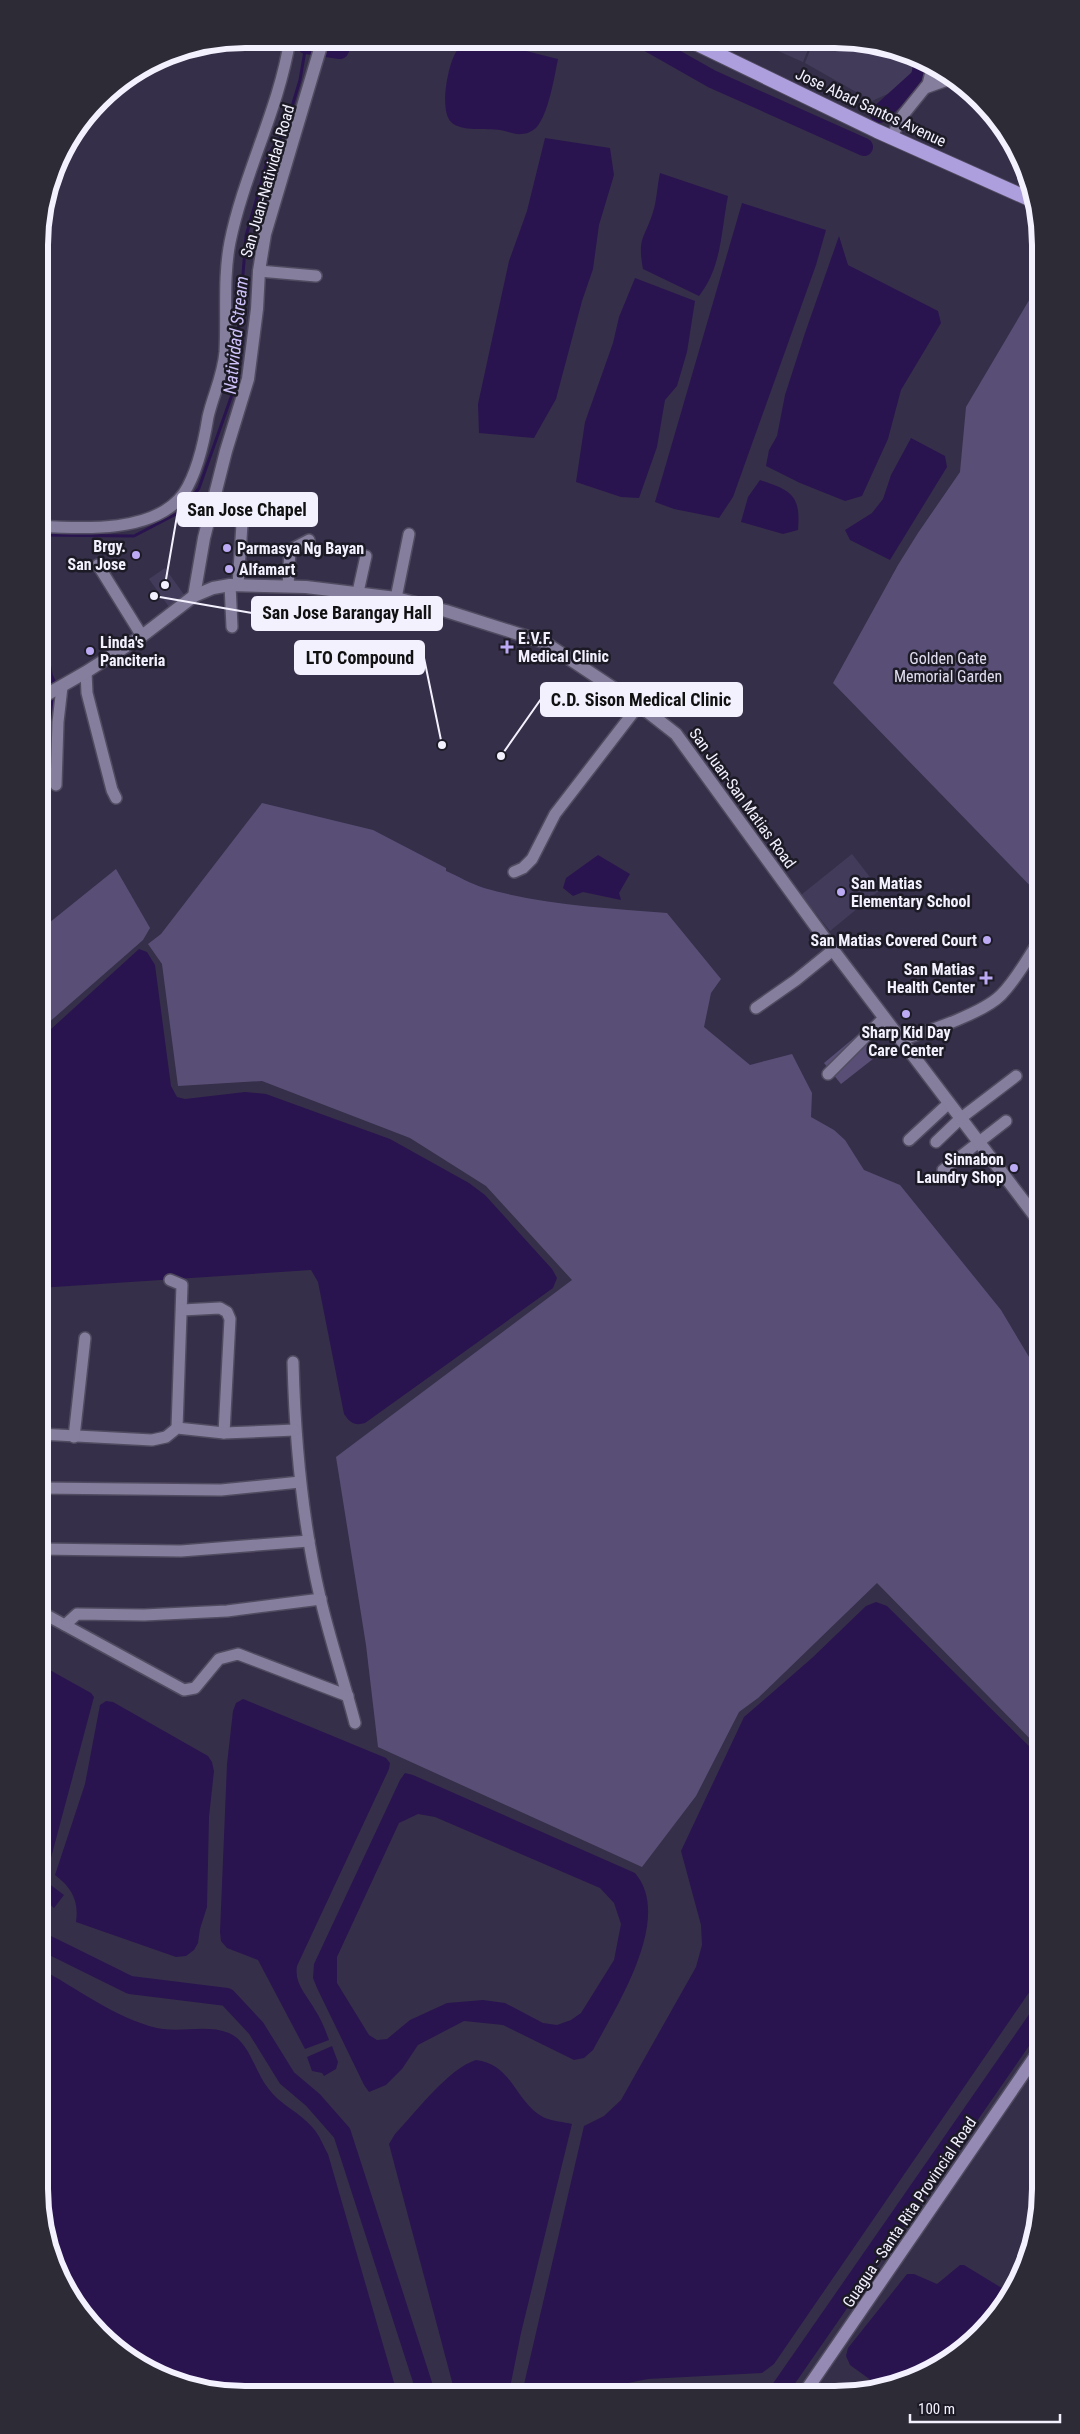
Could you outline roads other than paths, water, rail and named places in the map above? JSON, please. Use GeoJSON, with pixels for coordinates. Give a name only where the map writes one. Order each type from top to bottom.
{"type":"FeatureCollection","features":[{"type":"Feature","properties":{"kind":"highway","name":"Jose Abad Santos Avenue"},"geometry":{"type":"LineString","coordinates":[[706,48],[892,138],[1027,198]]}},
{"type":"Feature","properties":{"kind":"main road","name":"Guagua - Santa Rita Provincial Road"},"geometry":{"type":"LineString","coordinates":[[809,2386],[1032,2061]]}},
{"type":"Feature","properties":{"kind":"street"},"geometry":{"type":"LineString","coordinates":[[48,526],[100,528],[137,523],[173,505],[188,484],[203,443],[221,376],[225,351],[227,266],[230,242],[246,183],[279,84],[288,48]]}},
{"type":"Feature","properties":{"kind":"street","name":"San Juan-Natividad Road"},"geometry":{"type":"LineString","coordinates":[[194,596],[204,538],[226,451],[248,379],[257,309],[259,271],[265,234],[321,48]]}},
{"type":"Feature","properties":{"kind":"street"},"geometry":{"type":"LineString","coordinates":[[892,138],[903,115],[927,86],[931,72]]}},
{"type":"Feature","properties":{"kind":"street"},"geometry":{"type":"LineString","coordinates":[[927,86],[944,81]]}},
{"type":"Feature","properties":{"kind":"street"},"geometry":{"type":"LineString","coordinates":[[259,271],[316,276]]}},
{"type":"Feature","properties":{"kind":"street"},"geometry":{"type":"LineString","coordinates":[[232,627],[234,585],[242,524]]}},
{"type":"Feature","properties":{"kind":"street"},"geometry":{"type":"LineString","coordinates":[[396,598],[409,534]]}},
{"type":"Feature","properties":{"kind":"street"},"geometry":{"type":"LineString","coordinates":[[288,586],[290,550],[309,540]]}},
{"type":"Feature","properties":{"kind":"street"},"geometry":{"type":"LineString","coordinates":[[358,592],[366,556]]}},
{"type":"Feature","properties":{"kind":"street"},"geometry":{"type":"LineString","coordinates":[[98,565],[142,636]]}},
{"type":"Feature","properties":{"kind":"street","name":"San Juan-San Matias Road"},"geometry":{"type":"LineString","coordinates":[[50,693],[142,636],[194,596],[212,588],[234,585],[288,586],[358,592],[396,598],[446,611],[544,642],[639,705],[676,734],[833,950],[1032,1212]]}},
{"type":"Feature","properties":{"kind":"street"},"geometry":{"type":"LineString","coordinates":[[86,672],[87,693],[112,790],[116,798]]}},
{"type":"Feature","properties":{"kind":"street"},"geometry":{"type":"LineString","coordinates":[[50,693],[58,722],[56,785]]}},
{"type":"Feature","properties":{"kind":"street"},"geometry":{"type":"LineString","coordinates":[[514,872],[523,868],[532,859],[555,814],[639,705]]}},
{"type":"Feature","properties":{"kind":"street"},"geometry":{"type":"LineString","coordinates":[[756,1008],[796,980],[833,950]]}},
{"type":"Feature","properties":{"kind":"street"},"geometry":{"type":"LineString","coordinates":[[901,1040],[987,1006],[1001,995],[1032,952]]}},
{"type":"Feature","properties":{"kind":"street"},"geometry":{"type":"LineString","coordinates":[[828,1074],[884,1018]]}},
{"type":"Feature","properties":{"kind":"street"},"geometry":{"type":"LineString","coordinates":[[936,1142],[961,1118],[1016,1076]]}},
{"type":"Feature","properties":{"kind":"street"},"geometry":{"type":"LineString","coordinates":[[909,1140],[949,1103]]}},
{"type":"Feature","properties":{"kind":"street"},"geometry":{"type":"LineString","coordinates":[[942,1170],[1006,1121]]}},
{"type":"Feature","properties":{"kind":"street"},"geometry":{"type":"LineString","coordinates":[[170,1280],[182,1285],[177,1428]]}},
{"type":"Feature","properties":{"kind":"street"},"geometry":{"type":"LineString","coordinates":[[182,1310],[220,1308],[227,1312],[230,1320],[224,1433]]}},
{"type":"Feature","properties":{"kind":"street"},"geometry":{"type":"LineString","coordinates":[[74,1437],[84,1338]]}},
{"type":"Feature","properties":{"kind":"street"},"geometry":{"type":"LineString","coordinates":[[293,1362],[295,1430],[300,1482],[309,1541],[320,1599],[355,1723]]}},
{"type":"Feature","properties":{"kind":"street"},"geometry":{"type":"LineString","coordinates":[[48,1435],[152,1440],[166,1437],[177,1428],[224,1433],[295,1430]]}},
{"type":"Feature","properties":{"kind":"street"},"geometry":{"type":"LineString","coordinates":[[48,1488],[222,1490],[300,1482]]}},
{"type":"Feature","properties":{"kind":"street"},"geometry":{"type":"LineString","coordinates":[[48,1549],[181,1551],[309,1541]]}},
{"type":"Feature","properties":{"kind":"street"},"geometry":{"type":"LineString","coordinates":[[64,1625],[77,1614],[144,1615],[227,1611],[320,1599]]}},
{"type":"Feature","properties":{"kind":"street"},"geometry":{"type":"LineString","coordinates":[[48,1616],[184,1690],[195,1688],[219,1659],[238,1654],[348,1696]]}},
{"type":"Feature","properties":{"kind":"waterway","name":"Natividad Stream"},"geometry":{"type":"LineString","coordinates":[[48,535],[134,536],[182,511],[199,488],[234,389],[246,236],[270,152],[284,133],[300,80],[305,48]]}},
{"type":"Feature","properties":{"kind":"waterway"},"geometry":{"type":"LineString","coordinates":[[326,48],[340,50],[341,48]]}},
{"type":"Feature","properties":{"kind":"waterway"},"geometry":{"type":"LineString","coordinates":[[657,48],[712,79],[864,147]]}},
{"type":"Feature","properties":{"kind":"waterway"},"geometry":{"type":"LineString","coordinates":[[920,77],[922,67]]}},
{"type":"Feature","properties":{"kind":"waterway"},"geometry":{"type":"LineString","coordinates":[[879,114],[920,77],[934,74]]}},
{"type":"Feature","properties":{"kind":"waterway"},"geometry":{"type":"LineString","coordinates":[[48,686],[52,694],[52,770]]}},
{"type":"Feature","properties":{"kind":"waterway"},"geometry":{"type":"LineString","coordinates":[[48,1944],[130,1985],[227,1997],[256,2028],[287,2078],[313,2100],[342,2133],[424,2386]]}},
{"type":"Feature","properties":{"kind":"waterway"},"geometry":{"type":"LineString","coordinates":[[782,2386],[1032,2026]]}},
{"type":"Feature","properties":{"kind":"place","name":"Parmasya Ng Bayan"},"geometry":{"type":"Point","coordinates":[227,548]}},
{"type":"Feature","properties":{"kind":"place","name":"Brgy. San Jose"},"geometry":{"type":"Point","coordinates":[136,555]}},
{"type":"Feature","properties":{"kind":"place","name":"Alfamart"},"geometry":{"type":"Point","coordinates":[229,569]}},
{"type":"Feature","properties":{"kind":"place","name":"San Jose Chapel"},"geometry":{"type":"Point","coordinates":[165,585]}},
{"type":"Feature","properties":{"kind":"place","name":"San Jose Barangay Hall"},"geometry":{"type":"Point","coordinates":[154,596]}},
{"type":"Feature","properties":{"kind":"place","name":"E.V.F. Medical Clinic"},"geometry":{"type":"Point","coordinates":[507,647]}},
{"type":"Feature","properties":{"kind":"place","name":"Linda's Panciteria"},"geometry":{"type":"Point","coordinates":[90,651]}},
{"type":"Feature","properties":{"kind":"place","name":"LTO Compound"},"geometry":{"type":"Point","coordinates":[442,745]}},
{"type":"Feature","properties":{"kind":"place","name":"C.D. Sison Medical Clinic"},"geometry":{"type":"Point","coordinates":[501,756]}},
{"type":"Feature","properties":{"kind":"place","name":"San Matias Elementary School"},"geometry":{"type":"Point","coordinates":[841,892]}},
{"type":"Feature","properties":{"kind":"place","name":"San Matias Covered Court"},"geometry":{"type":"Point","coordinates":[987,940]}},
{"type":"Feature","properties":{"kind":"place","name":"San Matias Health Center"},"geometry":{"type":"Point","coordinates":[986,978]}},
{"type":"Feature","properties":{"kind":"place","name":"Sharp Kid Day Care Center"},"geometry":{"type":"Point","coordinates":[906,1014]}},
{"type":"Feature","properties":{"kind":"place","name":"Sinnabon Laundry Shop"},"geometry":{"type":"Point","coordinates":[1014,1168]}},
{"type":"Feature","properties":{"kind":"park label","name":"Golden Gate Memorial Garden"},"geometry":{"type":"Point","coordinates":[948,667]}}]}
